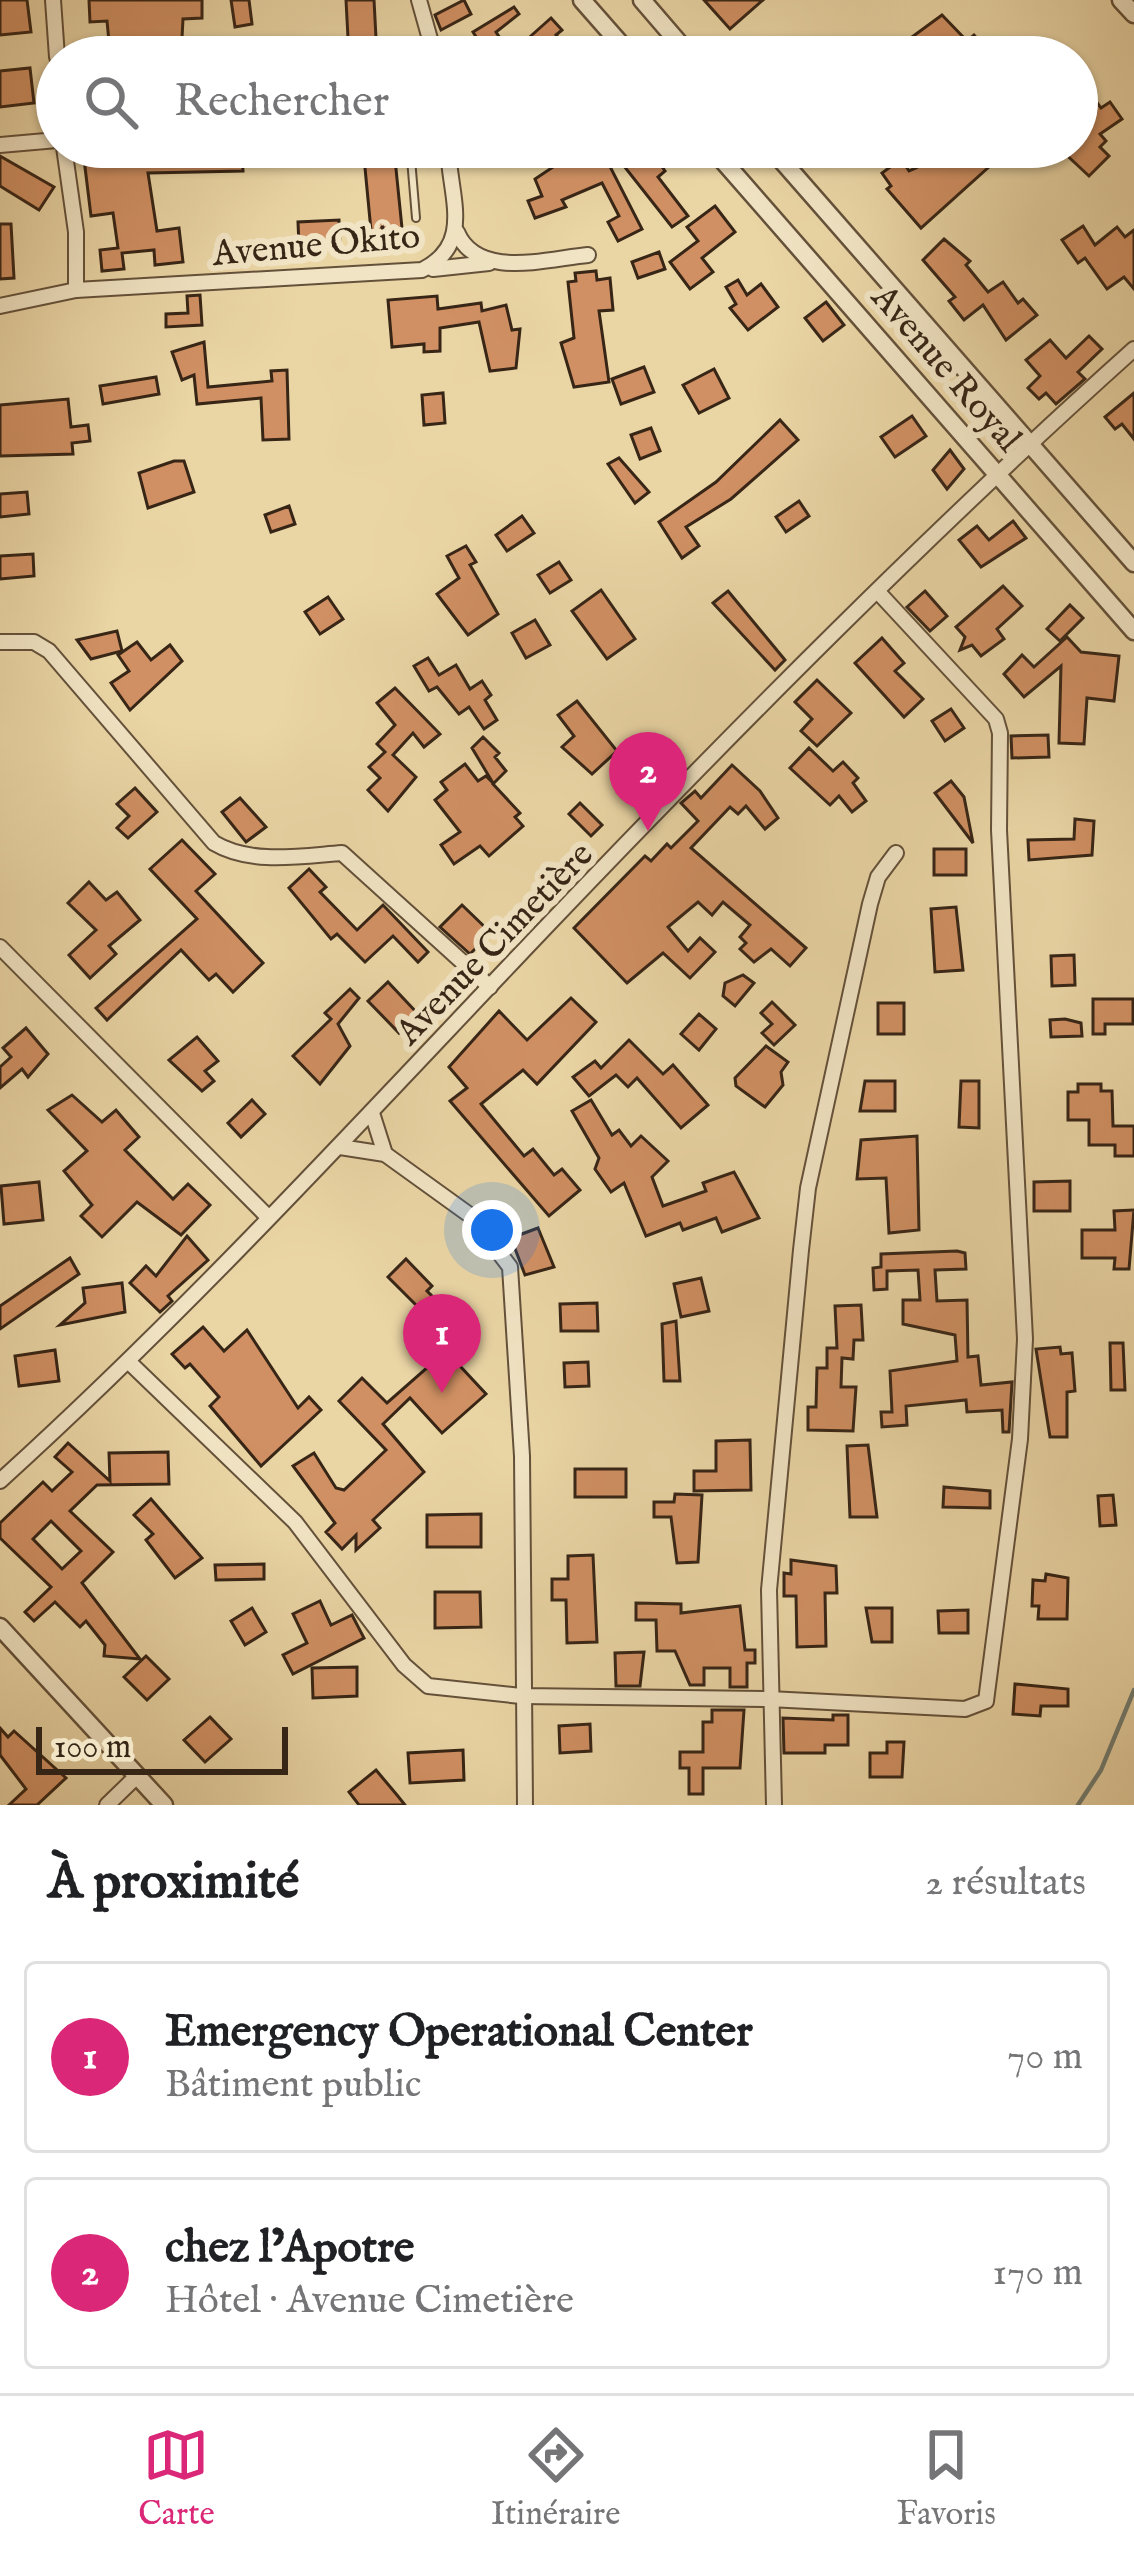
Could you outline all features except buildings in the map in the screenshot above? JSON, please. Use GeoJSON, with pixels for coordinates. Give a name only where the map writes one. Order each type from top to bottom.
{"type":"FeatureCollection","features":[{"type":"Feature","properties":{"kind":"street"},"geometry":{"type":"LineString","coordinates":[[53,0],[56,36]]}},
{"type":"Feature","properties":{"kind":"street"},"geometry":{"type":"LineString","coordinates":[[419,0],[429,36]]}},
{"type":"Feature","properties":{"kind":"street"},"geometry":{"type":"LineString","coordinates":[[582,0],[614,36]]}},
{"type":"Feature","properties":{"kind":"street"},"geometry":{"type":"LineString","coordinates":[[642,0],[673,36]]}},
{"type":"Feature","properties":{"kind":"street"},"geometry":{"type":"LineString","coordinates":[[1121,0],[1134,14]]}},
{"type":"Feature","properties":{"kind":"street"},"geometry":{"type":"LineString","coordinates":[[0,145],[36,142]]}},
{"type":"Feature","properties":{"kind":"street"},"geometry":{"type":"LineString","coordinates":[[67,168],[76,232],[76,290]]}},
{"type":"Feature","properties":{"kind":"street","name":"Avenue Okito"},"geometry":{"type":"LineString","coordinates":[[0,306],[76,290],[422,270],[451,249],[457,232],[450,168]]}},
{"type":"Feature","properties":{"kind":"street","name":"Avenue Royal"},"geometry":{"type":"LineString","coordinates":[[729,168],[1134,631]]}},
{"type":"Feature","properties":{"kind":"street","name":"Avenue Royal"},"geometry":{"type":"LineString","coordinates":[[788,168],[1134,562]]}},
{"type":"Feature","properties":{"kind":"street"},"geometry":{"type":"LineString","coordinates":[[457,232],[472,255],[493,263]]}},
{"type":"Feature","properties":{"kind":"street"},"geometry":{"type":"LineString","coordinates":[[422,270],[588,255]]}},
{"type":"Feature","properties":{"kind":"street","name":"Avenue Cimetière"},"geometry":{"type":"LineString","coordinates":[[0,1481],[130,1363],[490,987],[879,593],[1029,444],[1134,350]]}},
{"type":"Feature","properties":{"kind":"street"},"geometry":{"type":"LineString","coordinates":[[130,1363],[295,1522],[416,1678],[444,1690],[965,1709],[986,1700],[1020,1439],[1023,1294],[999,830],[1000,733],[996,719],[879,593]]}},
{"type":"Feature","properties":{"kind":"street"},"geometry":{"type":"LineString","coordinates":[[0,642],[34,642],[49,651],[214,843],[231,853],[256,856],[342,853],[490,987]]}},
{"type":"Feature","properties":{"kind":"street"},"geometry":{"type":"LineString","coordinates":[[774,1805],[769,1699],[772,1524],[808,1188],[870,904],[878,877],[896,853]]}},
{"type":"Feature","properties":{"kind":"street"},"geometry":{"type":"LineString","coordinates":[[0,947],[268,1217]]}},
{"type":"Feature","properties":{"kind":"street"},"geometry":{"type":"LineString","coordinates":[[372,1113],[385,1154]]}},
{"type":"Feature","properties":{"kind":"street"},"geometry":{"type":"LineString","coordinates":[[340,1147],[385,1154],[471,1216],[510,1267],[522,1456],[525,1805]]}},
{"type":"Feature","properties":{"kind":"street"},"geometry":{"type":"LineString","coordinates":[[0,1627],[164,1805]]}},
{"type":"Feature","properties":{"kind":"street"},"geometry":{"type":"LineString","coordinates":[[106,1805],[137,1776]]}},
{"type":"Feature","properties":{"kind":"lane"},"geometry":{"type":"LineString","coordinates":[[412,168],[416,218]]}},
{"type":"Feature","properties":{"kind":"waterway"},"geometry":{"type":"LineString","coordinates":[[1078,1805],[1101,1770],[1134,1690]]}},
{"type":"Feature","properties":{"kind":"place","name":"chez l’Apotre"},"geometry":{"type":"Point","coordinates":[648,831]}},
{"type":"Feature","properties":{"kind":"place","name":"Emergency Operational Center"},"geometry":{"type":"Point","coordinates":[442,1393]}}]}
